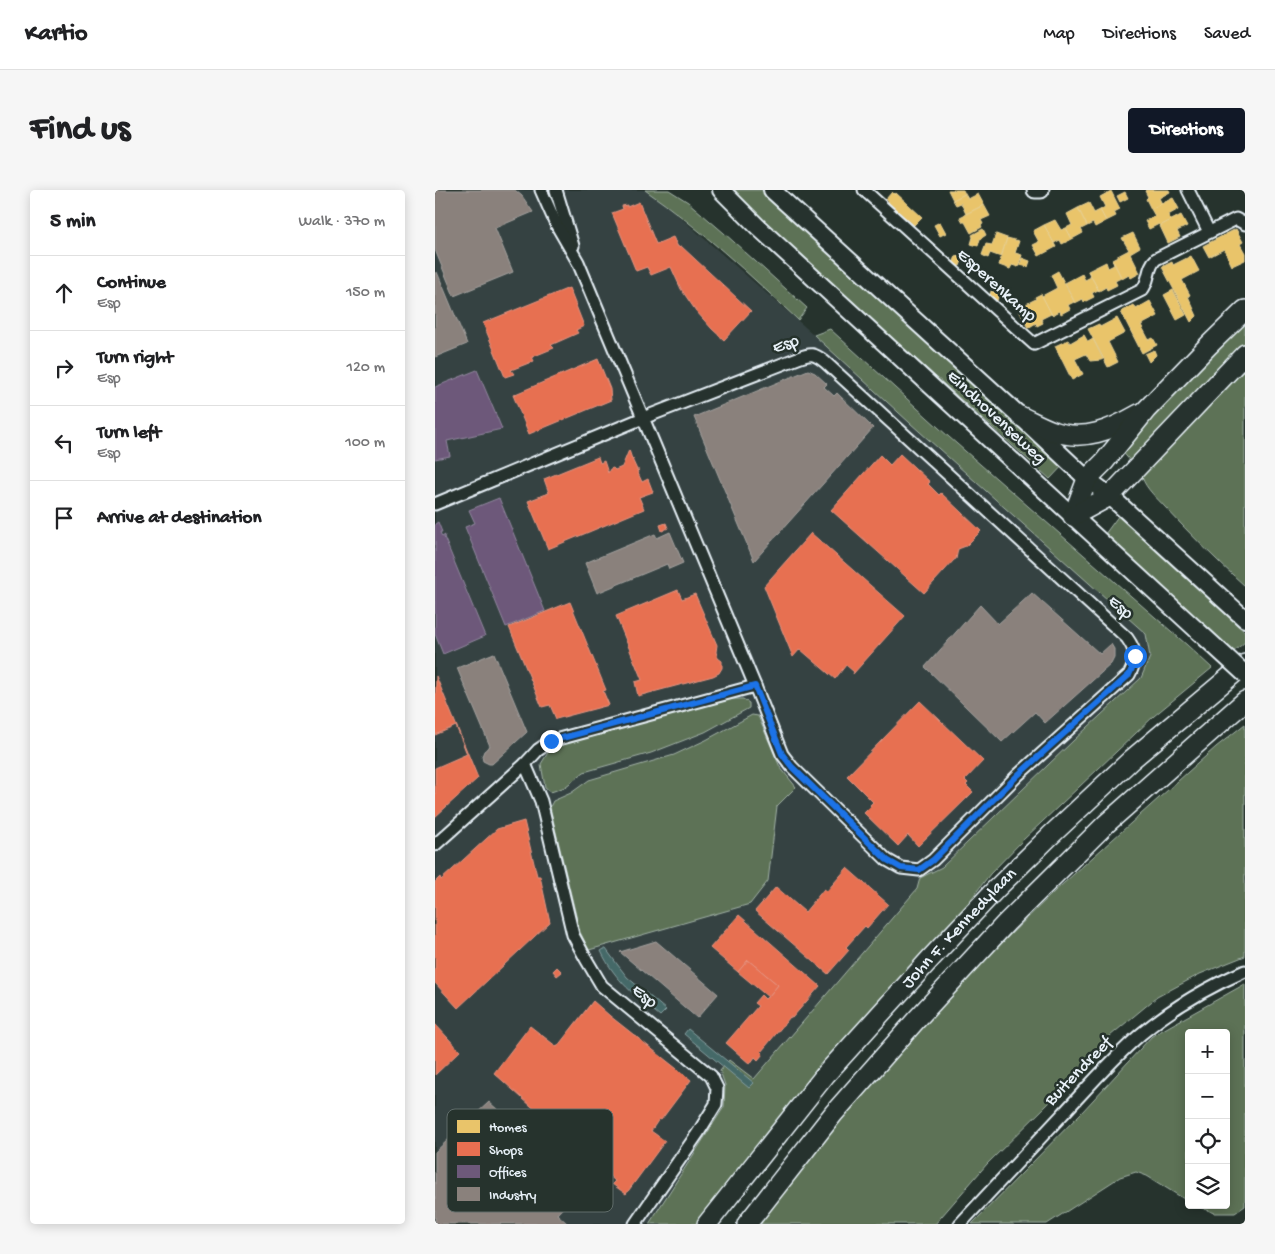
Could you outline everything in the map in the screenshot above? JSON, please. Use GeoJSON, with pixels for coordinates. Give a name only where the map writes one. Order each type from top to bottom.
{"type":"FeatureCollection","features":[{"type":"Feature","properties":{"kind":"main road","name":"Eindhovenseweg"},"geometry":{"type":"LineString","coordinates":[[721,190],[758,227],[1245,674]]}},
{"type":"Feature","properties":{"kind":"main road","name":"Eindhovenseweg"},"geometry":{"type":"LineString","coordinates":[[772,190],[1020,416],[1087,480],[1110,496],[1245,619]]}},
{"type":"Feature","properties":{"kind":"main road"},"geometry":{"type":"LineString","coordinates":[[1073,516],[1087,480],[1146,410],[1245,310]]}},
{"type":"Feature","properties":{"kind":"main road"},"geometry":{"type":"LineString","coordinates":[[1073,516],[1110,496],[1245,354]]}},
{"type":"Feature","properties":{"kind":"main road"},"geometry":{"type":"LineString","coordinates":[[1020,416],[1051,431],[1066,435],[1082,436],[1097,434],[1115,427],[1146,410]]}},
{"type":"Feature","properties":{"kind":"main road","name":"John F. Kennedylaan"},"geometry":{"type":"LineString","coordinates":[[707,1224],[826,1074],[996,889],[1131,760],[1245,664]]}},
{"type":"Feature","properties":{"kind":"main road","name":"John F. Kennedylaan"},"geometry":{"type":"LineString","coordinates":[[747,1224],[834,1113],[1006,923],[1107,823],[1245,701]]}},
{"type":"Feature","properties":{"kind":"street","name":"Esp"},"geometry":{"type":"LineString","coordinates":[[541,190],[556,224],[578,262]]}},
{"type":"Feature","properties":{"kind":"street","name":"Esp"},"geometry":{"type":"LineString","coordinates":[[435,504],[643,418],[798,358],[809,354],[816,355],[1127,638],[1133,646],[1135,656],[1133,666],[1129,675],[1018,775],[933,860],[919,870],[901,868],[887,860],[792,767],[782,754],[755,686],[643,418],[578,262],[556,190]]}},
{"type":"Feature","properties":{"kind":"street","name":"Esperenkamp"},"geometry":{"type":"LineString","coordinates":[[865,190],[1034,344],[1142,290],[1145,287],[1153,261],[1236,219],[1245,224]]}},
{"type":"Feature","properties":{"kind":"street"},"geometry":{"type":"LineString","coordinates":[[1035,190],[1041,190]]}},
{"type":"Feature","properties":{"kind":"street"},"geometry":{"type":"LineString","coordinates":[[1188,190],[1209,232]]}},
{"type":"Feature","properties":{"kind":"street"},"geometry":{"type":"LineString","coordinates":[[435,845],[538,750],[551,741],[755,686]]}},
{"type":"Feature","properties":{"kind":"street","name":"Esp"},"geometry":{"type":"LineString","coordinates":[[525,764],[541,801],[573,935],[586,959],[602,986],[711,1076],[717,1088],[716,1104],[635,1224]]}},
{"type":"Feature","properties":{"kind":"street","name":"Buitendreef"},"geometry":{"type":"LineString","coordinates":[[960,1224],[1113,1061],[1140,1035],[1180,1005],[1245,971]]}},
{"type":"Feature","properties":{"kind":"shaded area"},"geometry":{"type":"Polygon","coordinates":[[[435,190],[649,190],[1175,652],[671,1224],[435,1224],[435,190]]]}},
{"type":"Feature","properties":{"kind":"green space"},"geometry":{"type":"Polygon","coordinates":[[[645,190],[669,190],[688,202],[807,308],[798,320],[705,236],[645,190]]]}},
{"type":"Feature","properties":{"kind":"green space"},"geometry":{"type":"Polygon","coordinates":[[[730,190],[763,190],[1066,462],[1050,479],[730,190]]]}},
{"type":"Feature","properties":{"kind":"green space"},"geometry":{"type":"Polygon","coordinates":[[[1245,319],[1245,343],[1132,463],[1121,450],[1245,319]]]}},
{"type":"Feature","properties":{"kind":"green space"},"geometry":{"type":"Polygon","coordinates":[[[830,329],[949,437],[1212,668],[1154,716],[1023,840],[990,874],[953,923],[700,1224],[649,1224],[724,1107],[725,1085],[720,1071],[729,1060],[754,1079],[917,889],[920,878],[942,867],[1141,678],[1150,657],[1146,634],[814,335],[830,329]]]}},
{"type":"Feature","properties":{"kind":"green space"},"geometry":{"type":"Polygon","coordinates":[[[1245,363],[1245,586],[1175,517],[1149,489],[1142,477],[1151,464],[1245,363]]]}},
{"type":"Feature","properties":{"kind":"green space"},"geometry":{"type":"Polygon","coordinates":[[[1119,515],[1245,632],[1245,642],[1233,652],[1105,534],[1119,515]]]}},
{"type":"Feature","properties":{"kind":"green space"},"geometry":{"type":"Polygon","coordinates":[[[732,699],[743,699],[749,703],[749,708],[705,732],[651,753],[584,772],[565,787],[551,792],[545,787],[541,764],[552,746],[732,699]]]}},
{"type":"Feature","properties":{"kind":"green space"},"geometry":{"type":"Polygon","coordinates":[[[752,715],[758,716],[780,767],[796,787],[777,806],[768,881],[750,904],[589,950],[580,932],[550,807],[553,801],[571,793],[589,780],[674,755],[752,715]]]}},
{"type":"Feature","properties":{"kind":"green space"},"geometry":{"type":"Polygon","coordinates":[[[1245,724],[1245,956],[1200,974],[1157,997],[1110,1036],[1047,1105],[987,1164],[935,1224],[758,1224],[842,1116],[907,1040],[1055,891],[1216,747],[1245,724]]]}},
{"type":"Feature","properties":{"kind":"green space"},"geometry":{"type":"Polygon","coordinates":[[[1245,984],[1245,1206],[1235,1213],[1215,1213],[1204,1209],[1230,1209],[1230,1029],[1185,1029],[1185,1200],[1147,1176],[1136,1172],[1120,1177],[1047,1224],[972,1224],[1082,1112],[1152,1036],[1245,984]]]}},
{"type":"Feature","properties":{"kind":"water"},"geometry":{"type":"Polygon","coordinates":[[[606,949],[627,977],[666,1010],[660,1016],[634,995],[619,979],[601,951],[606,949]]]}},
{"type":"Feature","properties":{"kind":"water"},"geometry":{"type":"Polygon","coordinates":[[[688,1029],[754,1083],[749,1088],[684,1034],[688,1029]]]}},
{"type":"Feature","properties":{"kind":"building: Homes"},"geometry":{"type":"Polygon","coordinates":[[[948,190],[963,190],[965,194],[953,200],[948,190]]]}},
{"type":"Feature","properties":{"kind":"building: Homes"},"geometry":{"type":"Polygon","coordinates":[[[1146,190],[1169,190],[1170,192],[1159,198],[1162,204],[1151,209],[1146,199],[1148,197],[1146,190]]]}},
{"type":"Feature","properties":{"kind":"building: Homes"},"geometry":{"type":"Polygon","coordinates":[[[1111,191],[1120,209],[1114,212],[1116,216],[1106,221],[1100,210],[1105,207],[1100,197],[1111,191]]]}},
{"type":"Feature","properties":{"kind":"building: Homes"},"geometry":{"type":"Polygon","coordinates":[[[892,192],[895,195],[896,193],[922,217],[914,225],[886,199],[892,192]]]}},
{"type":"Feature","properties":{"kind":"building: Homes"},"geometry":{"type":"Polygon","coordinates":[[[1125,192],[1128,198],[1120,202],[1117,196],[1125,192]]]}},
{"type":"Feature","properties":{"kind":"building: Homes"},"geometry":{"type":"Polygon","coordinates":[[[965,194],[968,199],[978,194],[984,205],[966,214],[961,203],[956,205],[953,200],[965,194]]]}},
{"type":"Feature","properties":{"kind":"building: Homes"},"geometry":{"type":"Polygon","coordinates":[[[1173,198],[1179,209],[1168,215],[1171,220],[1149,229],[1145,221],[1155,216],[1151,209],[1173,198]]]}},
{"type":"Feature","properties":{"kind":"building: Homes"},"geometry":{"type":"Polygon","coordinates":[[[1089,203],[1094,213],[1100,210],[1106,221],[1095,227],[1093,223],[1087,226],[1078,208],[1089,203]]]}},
{"type":"Feature","properties":{"kind":"building: Homes"},"geometry":{"type":"Polygon","coordinates":[[[984,205],[990,216],[981,220],[982,227],[971,233],[960,217],[984,205]]]}},
{"type":"Feature","properties":{"kind":"building: Homes"},"geometry":{"type":"Polygon","coordinates":[[[1078,208],[1087,226],[1081,229],[1083,233],[1072,239],[1066,228],[1072,225],[1067,214],[1078,208]]]}},
{"type":"Feature","properties":{"kind":"building: Homes"},"geometry":{"type":"Polygon","coordinates":[[[1181,215],[1187,226],[1177,231],[1180,237],[1168,243],[1160,226],[1181,215]]]}},
{"type":"Feature","properties":{"kind":"building: Homes"},"geometry":{"type":"Polygon","coordinates":[[[1055,220],[1061,230],[1066,228],[1072,239],[1062,244],[1060,240],[1054,243],[1044,225],[1055,220]]]}},
{"type":"Feature","properties":{"kind":"building: Homes"},"geometry":{"type":"Polygon","coordinates":[[[940,222],[946,233],[940,236],[934,225],[940,222]]]}},
{"type":"Feature","properties":{"kind":"building: Homes"},"geometry":{"type":"Polygon","coordinates":[[[1044,225],[1056,247],[1039,256],[1033,245],[1039,242],[1033,231],[1044,225]]]}},
{"type":"Feature","properties":{"kind":"building: Homes"},"geometry":{"type":"Polygon","coordinates":[[[983,229],[986,235],[980,239],[978,246],[971,244],[972,235],[983,229]]]}},
{"type":"Feature","properties":{"kind":"building: Homes"},"geometry":{"type":"Polygon","coordinates":[[[1236,229],[1243,242],[1240,244],[1245,253],[1245,260],[1232,266],[1224,249],[1209,257],[1203,246],[1236,229]]]}},
{"type":"Feature","properties":{"kind":"building: Homes"},"geometry":{"type":"Polygon","coordinates":[[[1133,233],[1140,247],[1130,253],[1140,273],[1131,278],[1129,275],[1122,279],[1112,259],[1129,250],[1122,238],[1133,233]]]}},
{"type":"Feature","properties":{"kind":"building: Homes"},"geometry":{"type":"Polygon","coordinates":[[[996,234],[1007,238],[1001,257],[990,253],[988,258],[982,255],[986,244],[992,245],[996,234]]]}},
{"type":"Feature","properties":{"kind":"building: Homes"},"geometry":{"type":"Polygon","coordinates":[[[1007,238],[1019,241],[1015,253],[1022,255],[1018,267],[1012,265],[1010,269],[999,265],[1007,238]]]}},
{"type":"Feature","properties":{"kind":"building: Homes"},"geometry":{"type":"Polygon","coordinates":[[[956,256],[963,258],[960,266],[953,264],[956,256]]]}},
{"type":"Feature","properties":{"kind":"building: Homes"},"geometry":{"type":"Polygon","coordinates":[[[1191,256],[1199,271],[1182,280],[1190,295],[1188,296],[1197,316],[1191,322],[1162,267],[1172,262],[1173,265],[1191,256]]]}},
{"type":"Feature","properties":{"kind":"building: Homes"},"geometry":{"type":"Polygon","coordinates":[[[1022,258],[1030,261],[1028,267],[1020,265],[1022,258]]]}},
{"type":"Feature","properties":{"kind":"building: Homes"},"geometry":{"type":"Polygon","coordinates":[[[1112,259],[1122,279],[1115,281],[1117,285],[1107,290],[1106,287],[1099,291],[1088,271],[1106,262],[1108,268],[1114,265],[1112,259]]]}},
{"type":"Feature","properties":{"kind":"building: Homes"},"geometry":{"type":"Polygon","coordinates":[[[1058,271],[1075,303],[1068,305],[1070,309],[1061,314],[1060,311],[1052,315],[1042,296],[1057,288],[1051,275],[1058,271]]]}},
{"type":"Feature","properties":{"kind":"building: Homes"},"geometry":{"type":"Polygon","coordinates":[[[1088,271],[1099,291],[1092,293],[1094,297],[1084,302],[1083,299],[1075,303],[1065,283],[1082,274],[1085,280],[1091,277],[1088,271]]]}},
{"type":"Feature","properties":{"kind":"building: Homes"},"geometry":{"type":"Polygon","coordinates":[[[1173,290],[1186,315],[1177,320],[1164,295],[1173,290]]]}},
{"type":"Feature","properties":{"kind":"building: Homes"},"geometry":{"type":"Polygon","coordinates":[[[991,291],[999,293],[997,301],[990,296],[991,291]]]}},
{"type":"Feature","properties":{"kind":"building: Homes"},"geometry":{"type":"Polygon","coordinates":[[[1041,294],[1052,315],[1041,319],[1043,323],[1037,326],[1036,323],[1028,328],[1018,308],[1036,299],[1035,297],[1041,294]]]}},
{"type":"Feature","properties":{"kind":"building: Homes"},"geometry":{"type":"Polygon","coordinates":[[[1150,301],[1158,316],[1141,325],[1149,340],[1153,338],[1157,345],[1142,353],[1121,312],[1134,305],[1136,309],[1150,301]]]}},
{"type":"Feature","properties":{"kind":"building: Homes"},"geometry":{"type":"Polygon","coordinates":[[[1117,318],[1125,333],[1108,342],[1118,362],[1108,367],[1088,329],[1099,324],[1100,327],[1117,318]]]}},
{"type":"Feature","properties":{"kind":"building: Homes"},"geometry":{"type":"Polygon","coordinates":[[[1084,335],[1088,342],[1093,339],[1103,359],[1090,361],[1086,354],[1075,359],[1083,374],[1072,380],[1055,346],[1068,340],[1070,343],[1084,335]]]}},
{"type":"Feature","properties":{"kind":"building: Homes"},"geometry":{"type":"Polygon","coordinates":[[[1154,350],[1156,355],[1149,362],[1145,354],[1154,350]]]}},
{"type":"Feature","properties":{"kind":"building: Shops"},"geometry":{"type":"Polygon","coordinates":[[[639,202],[656,244],[673,237],[678,247],[681,246],[751,311],[724,340],[696,311],[681,289],[671,267],[651,275],[647,267],[636,271],[612,213],[623,209],[622,206],[627,205],[627,207],[639,202]]]}},
{"type":"Feature","properties":{"kind":"building: Shops"},"geometry":{"type":"Polygon","coordinates":[[[569,288],[584,326],[576,330],[578,333],[551,345],[554,348],[532,357],[534,361],[511,370],[514,374],[505,377],[483,323],[569,288]]]}},
{"type":"Feature","properties":{"kind":"building: Shops"},"geometry":{"type":"Polygon","coordinates":[[[598,359],[610,389],[611,400],[529,434],[513,395],[598,359]]]}},
{"type":"Feature","properties":{"kind":"building: Shops"},"geometry":{"type":"Polygon","coordinates":[[[629,450],[637,470],[639,470],[637,471],[642,482],[648,479],[653,492],[639,497],[644,509],[548,549],[528,501],[549,493],[544,479],[598,457],[600,463],[604,461],[608,473],[610,469],[613,468],[615,470],[622,467],[629,450]]]}},
{"type":"Feature","properties":{"kind":"building: Shops"},"geometry":{"type":"Polygon","coordinates":[[[900,454],[930,482],[928,484],[939,495],[941,493],[981,531],[966,546],[958,549],[956,559],[924,593],[831,510],[880,455],[890,465],[900,454]]]}},
{"type":"Feature","properties":{"kind":"building: Shops"},"geometry":{"type":"Polygon","coordinates":[[[666,523],[668,528],[662,531],[660,525],[666,523]]]}},
{"type":"Feature","properties":{"kind":"building: Shops"},"geometry":{"type":"Polygon","coordinates":[[[811,533],[905,616],[853,674],[854,672],[846,665],[835,679],[800,649],[793,657],[764,586],[811,533]]]}},
{"type":"Feature","properties":{"kind":"building: Shops"},"geometry":{"type":"Polygon","coordinates":[[[678,590],[682,599],[695,594],[717,645],[716,652],[718,658],[722,661],[722,668],[719,673],[713,676],[638,696],[635,682],[642,680],[616,616],[678,590]]]}},
{"type":"Feature","properties":{"kind":"building: Shops"},"geometry":{"type":"Polygon","coordinates":[[[570,602],[606,690],[603,691],[609,705],[556,719],[550,705],[542,707],[509,627],[570,602]]]}},
{"type":"Feature","properties":{"kind":"building: Shops"},"geometry":{"type":"Polygon","coordinates":[[[436,676],[478,778],[435,817],[435,768],[467,754],[456,726],[435,735],[436,676]]]}},
{"type":"Feature","properties":{"kind":"building: Shops"},"geometry":{"type":"Polygon","coordinates":[[[920,701],[983,761],[965,780],[968,783],[966,785],[973,792],[918,846],[908,835],[898,846],[864,813],[873,802],[847,776],[920,701]]]}},
{"type":"Feature","properties":{"kind":"building: Shops"},"geometry":{"type":"Polygon","coordinates":[[[524,821],[537,876],[540,876],[550,922],[458,1008],[435,983],[435,882],[440,877],[441,880],[497,829],[524,821]]]}},
{"type":"Feature","properties":{"kind":"building: Shops"},"geometry":{"type":"Polygon","coordinates":[[[847,868],[888,904],[867,928],[865,926],[846,947],[849,950],[828,974],[755,911],[776,887],[805,912],[824,889],[827,891],[847,868]]]}},
{"type":"Feature","properties":{"kind":"building: Shops"},"geometry":{"type":"Polygon","coordinates":[[[739,915],[820,986],[792,1018],[790,1017],[761,1052],[763,1054],[758,1060],[755,1057],[750,1064],[726,1043],[758,1006],[754,1003],[761,995],[765,999],[778,985],[748,960],[738,972],[710,948],[739,915]]]}},
{"type":"Feature","properties":{"kind":"building: Shops"},"geometry":{"type":"Polygon","coordinates":[[[748,960],[778,985],[768,997],[738,972],[748,960]]]}},
{"type":"Feature","properties":{"kind":"building: Shops"},"geometry":{"type":"Polygon","coordinates":[[[557,967],[562,972],[557,976],[553,971],[557,967]]]}},
{"type":"Feature","properties":{"kind":"building: Shops"},"geometry":{"type":"Polygon","coordinates":[[[593,1001],[691,1080],[651,1131],[665,1141],[626,1194],[613,1185],[615,1181],[613,1179],[613,1109],[534,1109],[494,1073],[530,1026],[557,1047],[593,1001]]]}},
{"type":"Feature","properties":{"kind":"building: Shops"},"geometry":{"type":"Polygon","coordinates":[[[435,1024],[460,1051],[435,1075],[435,1024]]]}},
{"type":"Feature","properties":{"kind":"building: Offices"},"geometry":{"type":"Polygon","coordinates":[[[477,370],[502,429],[447,441],[450,456],[435,459],[435,387],[477,370]]]}},
{"type":"Feature","properties":{"kind":"building: Offices"},"geometry":{"type":"Polygon","coordinates":[[[499,498],[545,611],[506,627],[465,527],[475,523],[469,510],[499,498]]]}},
{"type":"Feature","properties":{"kind":"building: Offices"},"geometry":{"type":"Polygon","coordinates":[[[438,522],[442,537],[445,535],[444,537],[485,636],[443,654],[435,634],[435,524],[438,522]]]}},
{"type":"Feature","properties":{"kind":"building: Industry"},"geometry":{"type":"Polygon","coordinates":[[[435,190],[515,190],[522,196],[533,212],[495,228],[513,272],[454,296],[435,250],[435,190]]]}},
{"type":"Feature","properties":{"kind":"building: Industry"},"geometry":{"type":"Polygon","coordinates":[[[437,272],[467,344],[435,357],[435,273],[437,272]]]}},
{"type":"Feature","properties":{"kind":"building: Industry"},"geometry":{"type":"Polygon","coordinates":[[[808,370],[815,373],[827,384],[824,387],[834,396],[837,393],[873,428],[754,561],[694,417],[808,370]]]}},
{"type":"Feature","properties":{"kind":"building: Industry"},"geometry":{"type":"Polygon","coordinates":[[[670,532],[683,563],[669,569],[667,564],[597,593],[585,563],[655,534],[657,538],[670,532]]]}},
{"type":"Feature","properties":{"kind":"building: Industry"},"geometry":{"type":"Polygon","coordinates":[[[1032,593],[1100,654],[1111,644],[1114,649],[1114,658],[1111,664],[1045,723],[1035,712],[1002,742],[925,667],[980,605],[998,624],[1032,593]]]}},
{"type":"Feature","properties":{"kind":"building: Industry"},"geometry":{"type":"Polygon","coordinates":[[[494,653],[527,732],[492,764],[489,764],[483,761],[482,756],[484,751],[490,746],[457,668],[494,653]]]}},
{"type":"Feature","properties":{"kind":"building: Industry"},"geometry":{"type":"Polygon","coordinates":[[[656,941],[718,994],[697,1018],[620,952],[656,941]]]}},
{"type":"Feature","properties":{"kind":"building: Industry"},"geometry":{"type":"Polygon","coordinates":[[[489,1102],[497,1109],[481,1109],[489,1102]]]}},
{"type":"Feature","properties":{"kind":"building: Industry"},"geometry":{"type":"Polygon","coordinates":[[[447,1141],[447,1212],[559,1212],[557,1214],[568,1224],[435,1224],[435,1152],[447,1141]]]}},
{"type":"Feature","properties":{"kind":"route"},"geometry":{"type":"LineString","coordinates":[[551,741],[755,686],[782,754],[792,767],[887,860],[901,868],[919,870],[933,860],[1018,775],[1129,675],[1135,656]]}}]}
